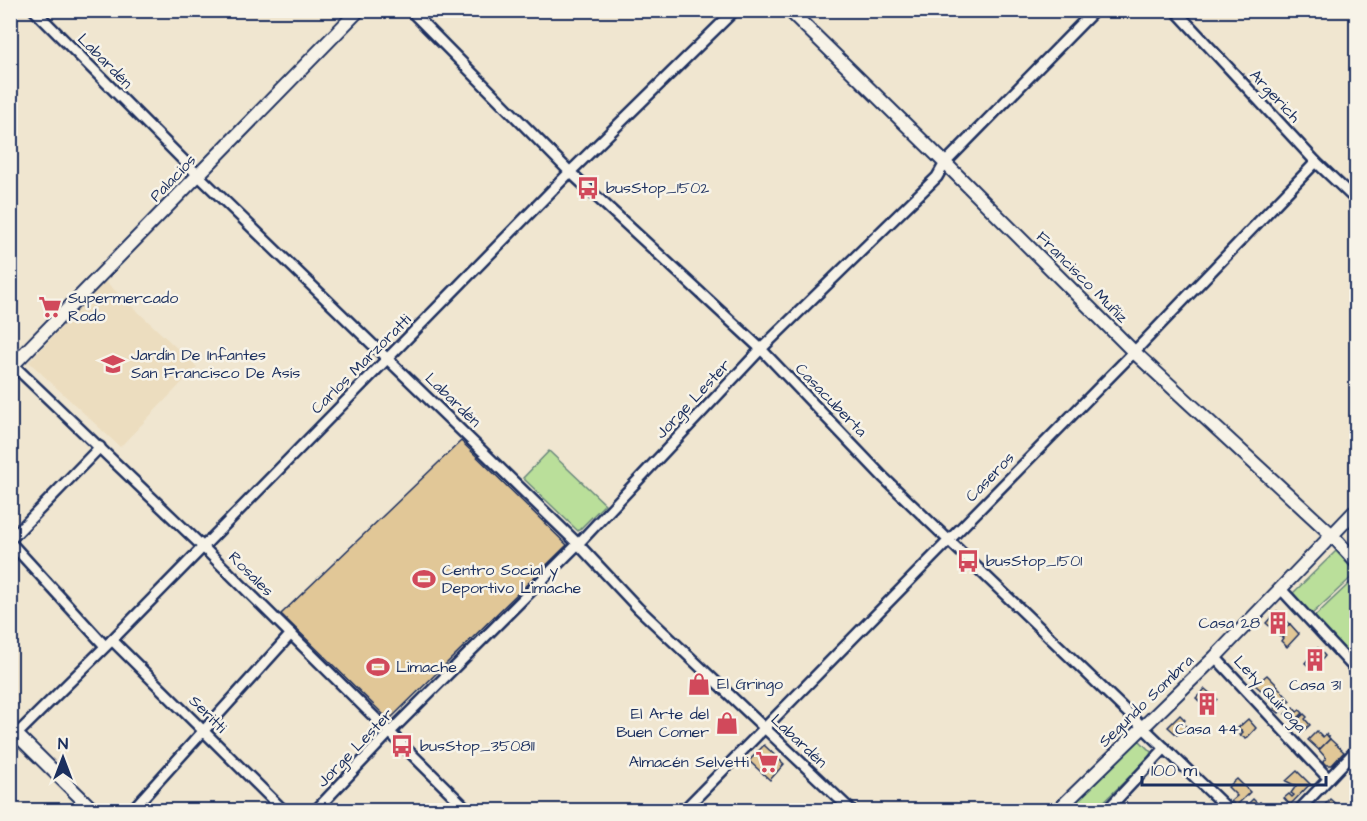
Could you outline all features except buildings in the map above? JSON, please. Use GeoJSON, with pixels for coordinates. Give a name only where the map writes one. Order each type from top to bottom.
{"type":"FeatureCollection","features":[{"type":"Feature","properties":{"kind":"street","name":"Labardén"},"geometry":{"type":"LineString","coordinates":[[34,10],[199,176],[578,544],[638,608],[848,809]]}},
{"type":"Feature","properties":{"kind":"street","name":"Palacios"},"geometry":{"type":"LineString","coordinates":[[12,365],[359,10]]}},
{"type":"Feature","properties":{"kind":"street","name":"Casacuberta"},"geometry":{"type":"LineString","coordinates":[[410,10],[570,172],[761,349],[883,477],[1229,810]]}},
{"type":"Feature","properties":{"kind":"street","name":"Carlos Marzoratti"},"geometry":{"type":"LineString","coordinates":[[13,734],[109,643],[570,172],[735,10]]}},
{"type":"Feature","properties":{"kind":"street","name":"Francisco Muñiz"},"geometry":{"type":"LineString","coordinates":[[789,10],[1134,352],[1332,535],[1356,561]]}},
{"type":"Feature","properties":{"kind":"street","name":"Jorge Lester"},"geometry":{"type":"LineString","coordinates":[[316,810],[389,733],[578,544],[761,349],[937,177],[945,163],[1095,10]]}},
{"type":"Feature","properties":{"kind":"street","name":"Argerich"},"geometry":{"type":"LineString","coordinates":[[1175,10],[1316,162],[1356,200]]}},
{"type":"Feature","properties":{"kind":"street","name":"Caseros"},"geometry":{"type":"LineString","coordinates":[[684,810],[1134,352],[1316,162]]}},
{"type":"Feature","properties":{"kind":"street","name":"Rosales"},"geometry":{"type":"LineString","coordinates":[[12,365],[202,546],[468,810]]}},
{"type":"Feature","properties":{"kind":"street"},"geometry":{"type":"LineString","coordinates":[[10,541],[100,447]]}},
{"type":"Feature","properties":{"kind":"street","name":"Segundo Sombra"},"geometry":{"type":"LineString","coordinates":[[1058,810],[1215,657],[1356,510]]}},
{"type":"Feature","properties":{"kind":"street","name":"Seritti"},"geometry":{"type":"LineString","coordinates":[[10,541],[109,643],[204,731],[283,810]]}},
{"type":"Feature","properties":{"kind":"street"},"geometry":{"type":"LineString","coordinates":[[1280,588],[1356,670]]}},
{"type":"Feature","properties":{"kind":"street"},"geometry":{"type":"LineString","coordinates":[[132,810],[291,634]]}},
{"type":"Feature","properties":{"kind":"street","name":"Lety Quiroga"},"geometry":{"type":"LineString","coordinates":[[1215,657],[1328,778]]}},
{"type":"Feature","properties":{"kind":"street"},"geometry":{"type":"LineString","coordinates":[[13,734],[93,810]]}},
{"type":"Feature","properties":{"kind":"street"},"geometry":{"type":"LineString","coordinates":[[1107,810],[1166,748]]}},
{"type":"Feature","properties":{"kind":"street"},"geometry":{"type":"LineString","coordinates":[[1299,810],[1356,750]]}},
{"type":"Feature","properties":{"kind":"shaded area","name":"Jardín De Infantes San Francisco De Asís"},"geometry":{"type":"Polygon","coordinates":[[[105,281],[197,367],[120,447],[29,362],[105,281]]]}},
{"type":"Feature","properties":{"kind":"green space"},"geometry":{"type":"Polygon","coordinates":[[[549,451],[605,504],[578,531],[523,478],[549,451]]]}},
{"type":"Feature","properties":{"kind":"green space"},"geometry":{"type":"Polygon","coordinates":[[[1336,551],[1356,573],[1311,615],[1292,594],[1336,551]]]}},
{"type":"Feature","properties":{"kind":"green space"},"geometry":{"type":"Polygon","coordinates":[[[1356,577],[1356,652],[1351,658],[1313,618],[1356,577]]]}},
{"type":"Feature","properties":{"kind":"green space"},"geometry":{"type":"Polygon","coordinates":[[[1140,741],[1151,752],[1148,759],[1095,810],[1067,810],[1135,742],[1140,741]]]}},
{"type":"Feature","properties":{"kind":"place","name":"busStop_1502"},"geometry":{"type":"Point","coordinates":[588,188]}},
{"type":"Feature","properties":{"kind":"place","name":"Supermercado Rodo"},"geometry":{"type":"Point","coordinates":[50,307]}},
{"type":"Feature","properties":{"kind":"place","name":"Jardín De Infantes San Francisco De Asís"},"geometry":{"type":"Point","coordinates":[113,364]}},
{"type":"Feature","properties":{"kind":"place","name":"busStop_1501"},"geometry":{"type":"Point","coordinates":[968,561]}},
{"type":"Feature","properties":{"kind":"place","name":"Centro Social y Deportivo Limache"},"geometry":{"type":"Point","coordinates":[424,579]}},
{"type":"Feature","properties":{"kind":"place","name":"Casa 28"},"geometry":{"type":"Point","coordinates":[1278,623]}},
{"type":"Feature","properties":{"kind":"place","name":"Casa 31"},"geometry":{"type":"Point","coordinates":[1315,660]}},
{"type":"Feature","properties":{"kind":"place","name":"Limache"},"geometry":{"type":"Point","coordinates":[378,667]}},
{"type":"Feature","properties":{"kind":"place","name":"El Gringo"},"geometry":{"type":"Point","coordinates":[699,684]}},
{"type":"Feature","properties":{"kind":"place","name":"Casa 44"},"geometry":{"type":"Point","coordinates":[1207,704]}},
{"type":"Feature","properties":{"kind":"place","name":"El Arte del Buen Comer"},"geometry":{"type":"Point","coordinates":[727,723]}},
{"type":"Feature","properties":{"kind":"place","name":"busStop_350811"},"geometry":{"type":"Point","coordinates":[402,746]}},
{"type":"Feature","properties":{"kind":"place","name":"Almacén Selvetti"},"geometry":{"type":"Point","coordinates":[767,762]}}]}
